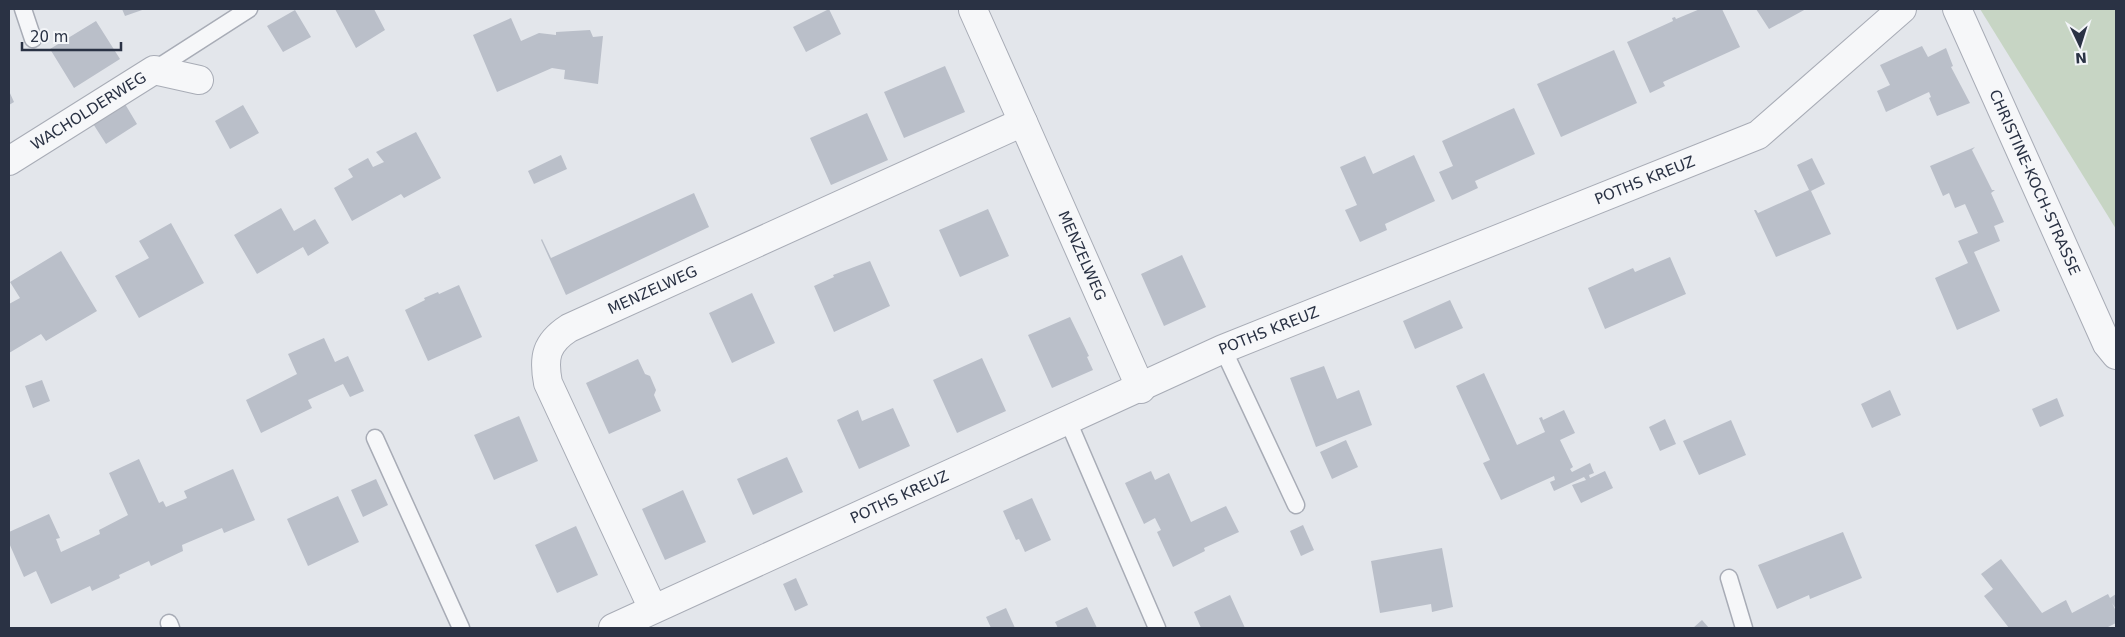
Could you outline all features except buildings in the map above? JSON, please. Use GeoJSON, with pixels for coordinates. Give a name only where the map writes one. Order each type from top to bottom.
{"type":"FeatureCollection","features":[{"type":"Feature","properties":{"kind":"street","name":"MENZELWEG"},"geometry":{"type":"LineString","coordinates":[[972,9],[1140,389]]}},
{"type":"Feature","properties":{"kind":"street","name":"POTHS KREUZ"},"geometry":{"type":"LineString","coordinates":[[613,628],[648,617],[1223,349],[1758,135],[1902,9]]}},
{"type":"Feature","properties":{"kind":"street","name":"CHRISTINE-KOCH-STRASSE"},"geometry":{"type":"LineString","coordinates":[[1957,9],[2107,344],[2116,355]]}},
{"type":"Feature","properties":{"kind":"street","name":"WACHOLDERWEG"},"geometry":{"type":"LineString","coordinates":[[9,161],[154,70],[199,80]]}},
{"type":"Feature","properties":{"kind":"street","name":"MENZELWEG"},"geometry":{"type":"LineString","coordinates":[[648,617],[548,383],[545,366],[548,350],[557,336],[569,328],[1023,122]]}},
{"type":"Feature","properties":{"kind":"lane"},"geometry":{"type":"LineString","coordinates":[[23,9],[33,39]]}},
{"type":"Feature","properties":{"kind":"lane"},"geometry":{"type":"LineString","coordinates":[[154,70],[249,9]]}},
{"type":"Feature","properties":{"kind":"lane"},"geometry":{"type":"LineString","coordinates":[[1223,349],[1296,505]]}},
{"type":"Feature","properties":{"kind":"lane"},"geometry":{"type":"LineString","coordinates":[[1068,422],[1157,628]]}},
{"type":"Feature","properties":{"kind":"lane"},"geometry":{"type":"LineString","coordinates":[[375,438],[461,628]]}},
{"type":"Feature","properties":{"kind":"lane"},"geometry":{"type":"LineString","coordinates":[[1729,578],[1744,628]]}},
{"type":"Feature","properties":{"kind":"green space"},"geometry":{"type":"Polygon","coordinates":[[[1980,9],[2116,9],[2116,229],[1980,9]]]}}]}
